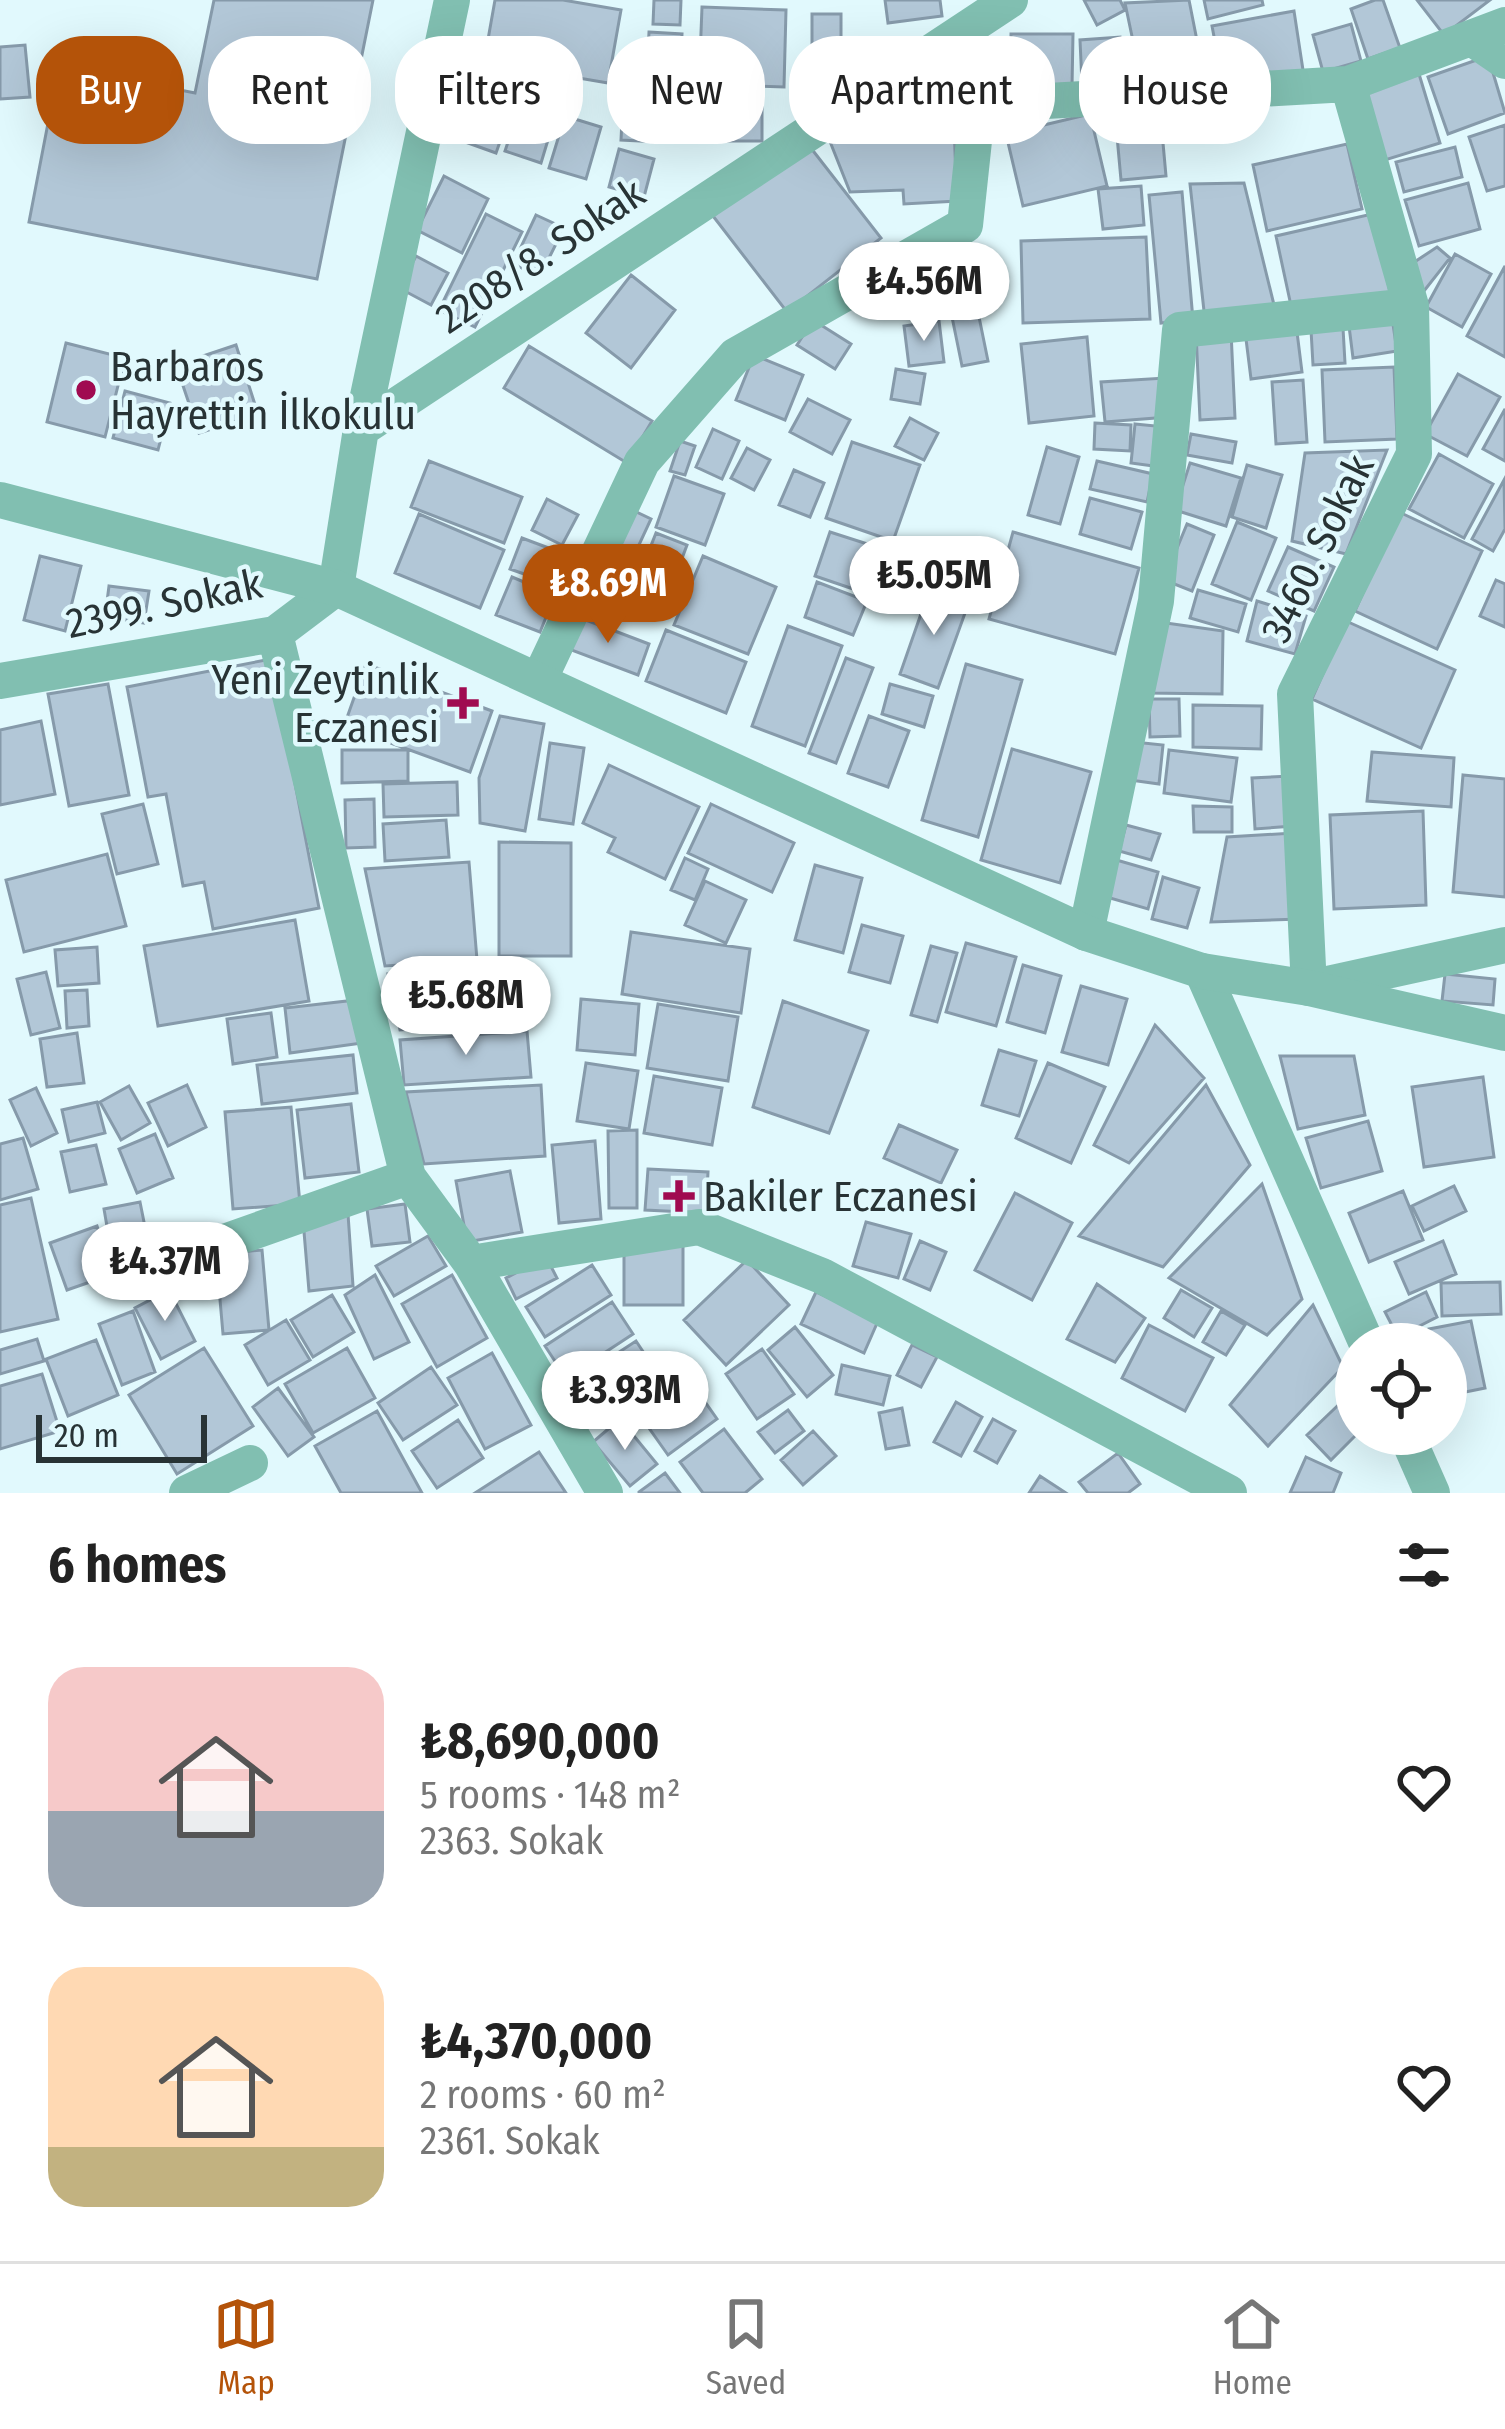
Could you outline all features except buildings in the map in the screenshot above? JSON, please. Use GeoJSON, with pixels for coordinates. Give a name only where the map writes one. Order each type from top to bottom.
{"type":"FeatureCollection","features":[{"type":"Feature","properties":{"kind":"street"},"geometry":{"type":"LineString","coordinates":[[336,588],[361,429],[452,0]]}},
{"type":"Feature","properties":{"kind":"street","name":"2208/8. Sokak"},"geometry":{"type":"LineString","coordinates":[[954,36],[1010,0]]}},
{"type":"Feature","properties":{"kind":"street"},"geometry":{"type":"LineString","coordinates":[[1055,99],[1348,84],[1489,32],[1505,61]]}},
{"type":"Feature","properties":{"kind":"street","name":"3460. Sokak"},"geometry":{"type":"LineString","coordinates":[[1310,988],[1295,694],[1414,454],[1411,306],[1348,84]]}},
{"type":"Feature","properties":{"kind":"street","name":"2208/8. Sokak"},"geometry":{"type":"LineString","coordinates":[[361,429],[789,143]]}},
{"type":"Feature","properties":{"kind":"street"},"geometry":{"type":"LineString","coordinates":[[540,678],[642,462],[735,356],[965,225],[973,144]]}},
{"type":"Feature","properties":{"kind":"street"},"geometry":{"type":"LineString","coordinates":[[1086,933],[1156,601],[1180,330],[1411,306]]}},
{"type":"Feature","properties":{"kind":"street"},"geometry":{"type":"LineString","coordinates":[[0,500],[336,588],[1086,933],[1202,971],[1310,988],[1505,1033]]}},
{"type":"Feature","properties":{"kind":"street","name":"2399. Sokak"},"geometry":{"type":"LineString","coordinates":[[0,681],[275,634],[336,588]]}},
{"type":"Feature","properties":{"kind":"street"},"geometry":{"type":"LineString","coordinates":[[275,634],[408,1177],[471,1263],[605,1493]]}},
{"type":"Feature","properties":{"kind":"street"},"geometry":{"type":"LineString","coordinates":[[1310,988],[1505,946]]}},
{"type":"Feature","properties":{"kind":"street"},"geometry":{"type":"LineString","coordinates":[[1202,971],[1357,1323]]}},
{"type":"Feature","properties":{"kind":"street"},"geometry":{"type":"LineString","coordinates":[[145,1270],[408,1177]]}},
{"type":"Feature","properties":{"kind":"street"},"geometry":{"type":"LineString","coordinates":[[471,1263],[699,1227],[822,1276],[1229,1493]]}},
{"type":"Feature","properties":{"kind":"street"},"geometry":{"type":"LineString","coordinates":[[1415,1455],[1432,1493]]}},
{"type":"Feature","properties":{"kind":"street"},"geometry":{"type":"LineString","coordinates":[[187,1493],[250,1463]]}},
{"type":"Feature","properties":{"kind":"place","name":"Barbaros Hayrettin İlkokulu"},"geometry":{"type":"Point","coordinates":[86,390]}},
{"type":"Feature","properties":{"kind":"place","name":"Yeni Zeytinlik Eczanesi"},"geometry":{"type":"Point","coordinates":[463,703]}},
{"type":"Feature","properties":{"kind":"place","name":"Bakiler Eczanesi"},"geometry":{"type":"Point","coordinates":[679,1196]}}]}
